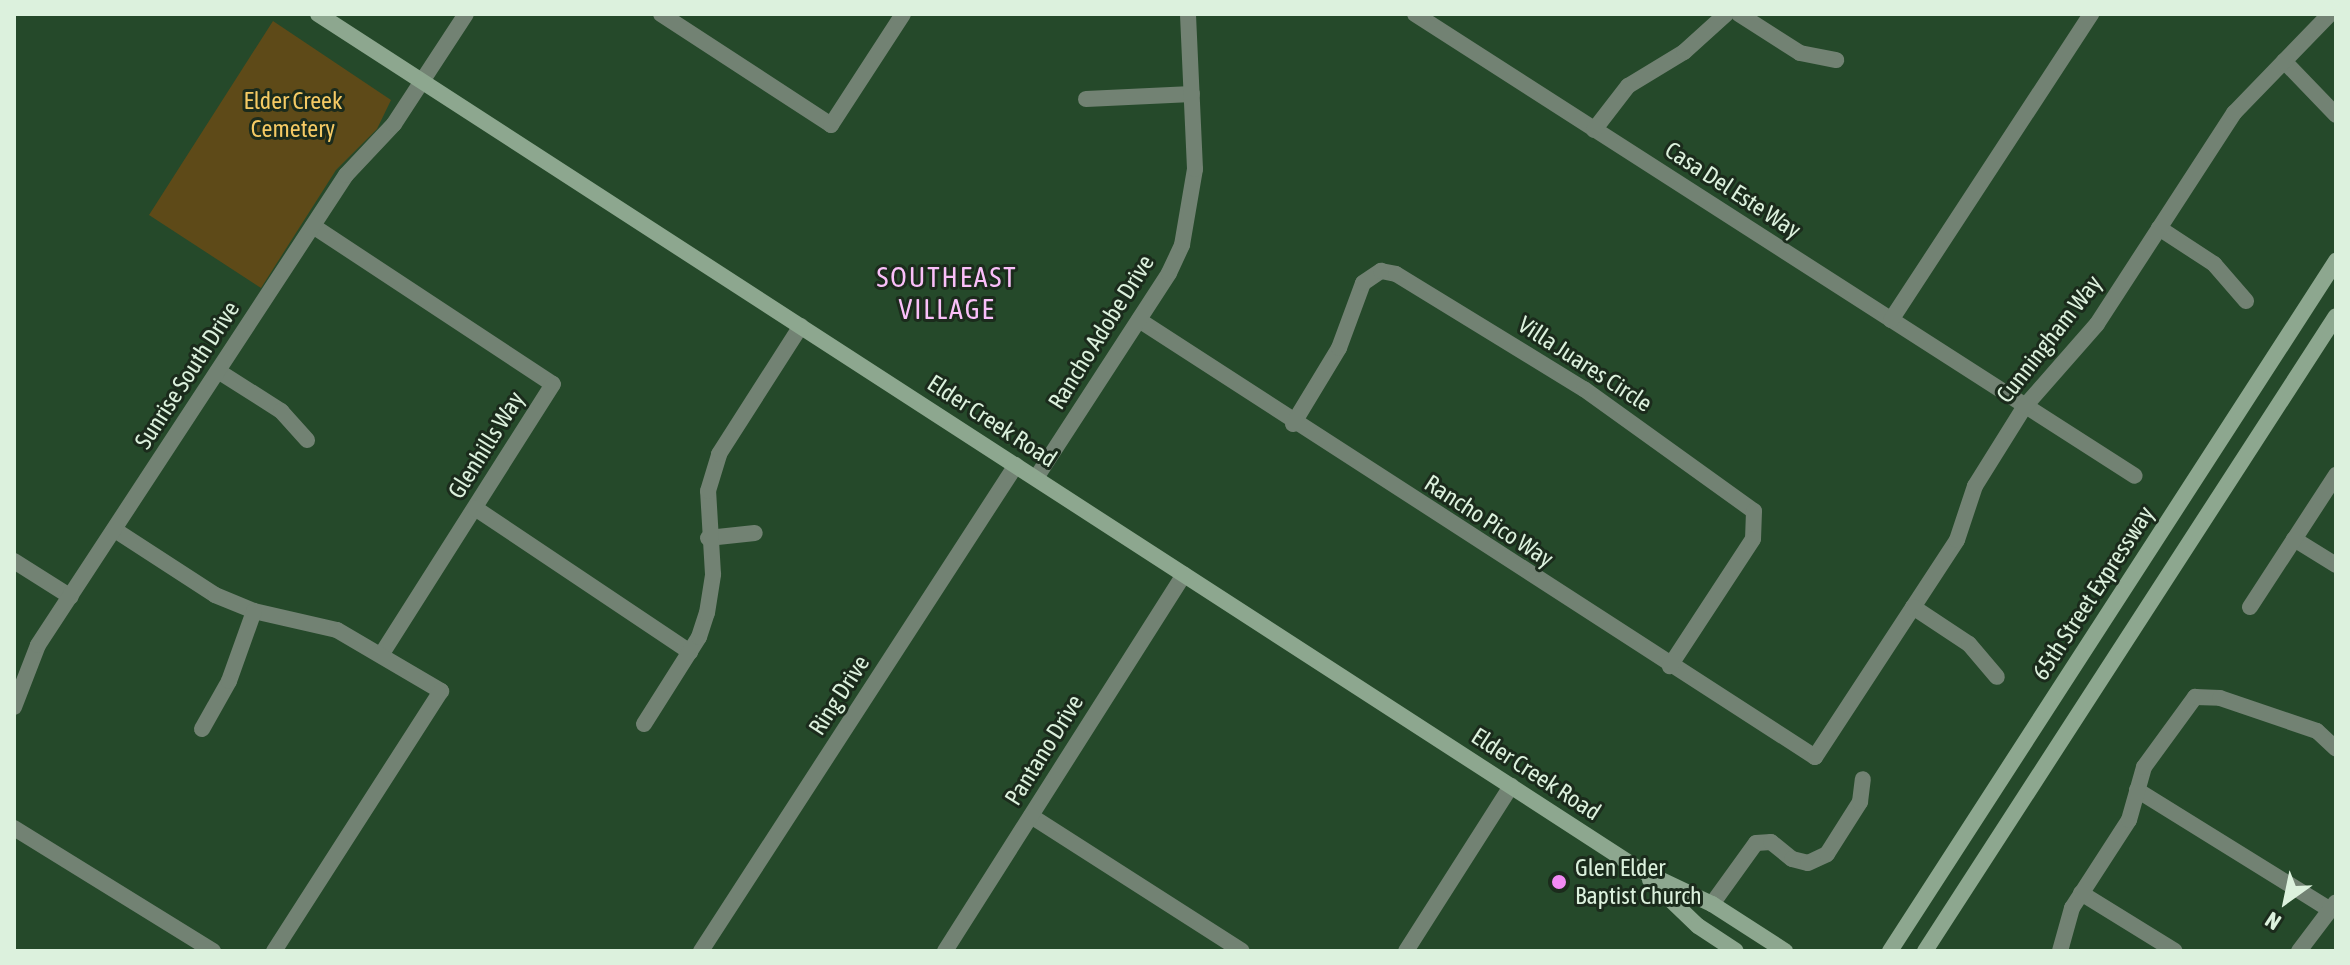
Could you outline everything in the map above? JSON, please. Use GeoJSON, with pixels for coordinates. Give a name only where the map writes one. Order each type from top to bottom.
{"type":"FeatureCollection","features":[{"type":"Feature","properties":{"kind":"main road","name":"Elder Creek Road"},"geometry":{"type":"LineString","coordinates":[[318,14],[1640,870],[1712,904],[1785,951]]}},
{"type":"Feature","properties":{"kind":"main road","name":"65th Street Expressway"},"geometry":{"type":"LineString","coordinates":[[1890,951],[2336,261]]}},
{"type":"Feature","properties":{"kind":"main road"},"geometry":{"type":"LineString","coordinates":[[1925,951],[2336,316]]}},
{"type":"Feature","properties":{"kind":"main road","name":"Elder Creek Road"},"geometry":{"type":"LineString","coordinates":[[1640,870],[1698,926],[1736,951]]}},
{"type":"Feature","properties":{"kind":"street","name":"Sunrise South Drive"},"geometry":{"type":"LineString","coordinates":[[14,707],[38,645],[313,226],[422,81],[466,14]]}},
{"type":"Feature","properties":{"kind":"street"},"geometry":{"type":"LineString","coordinates":[[661,14],[831,125],[903,14]]}},
{"type":"Feature","properties":{"kind":"street","name":"Rancho Adobe Drive"},"geometry":{"type":"LineString","coordinates":[[1036,478],[1169,273],[1189,219],[1195,169],[1188,14]]}},
{"type":"Feature","properties":{"kind":"street","name":"Casa Del Este Way"},"geometry":{"type":"LineString","coordinates":[[1415,14],[2135,476]]}},
{"type":"Feature","properties":{"kind":"street"},"geometry":{"type":"LineString","coordinates":[[1594,130],[1628,86],[1684,52],[1726,14]]}},
{"type":"Feature","properties":{"kind":"street"},"geometry":{"type":"LineString","coordinates":[[1739,14],[1800,53],[1836,60]]}},
{"type":"Feature","properties":{"kind":"street"},"geometry":{"type":"LineString","coordinates":[[1891,320],[2091,14]]}},
{"type":"Feature","properties":{"kind":"street","name":"Cunningham Way"},"geometry":{"type":"LineString","coordinates":[[1815,757],[1957,540],[1975,486],[2025,406],[2097,324],[2234,113],[2330,14]]}},
{"type":"Feature","properties":{"kind":"street"},"geometry":{"type":"LineString","coordinates":[[2284,61],[2336,115]]}},
{"type":"Feature","properties":{"kind":"street"},"geometry":{"type":"LineString","coordinates":[[1086,99],[1192,94]]}},
{"type":"Feature","properties":{"kind":"street","name":"Glenhills Way"},"geometry":{"type":"LineString","coordinates":[[313,226],[553,384],[382,653]]}},
{"type":"Feature","properties":{"kind":"street"},"geometry":{"type":"LineString","coordinates":[[2159,228],[2214,264],[2246,301]]}},
{"type":"Feature","properties":{"kind":"street","name":"Villa Juares Circle"},"geometry":{"type":"LineString","coordinates":[[1293,424],[1339,348],[1363,283],[1381,271],[1396,274],[1584,389],[1754,511],[1753,539],[1670,666]]}},
{"type":"Feature","properties":{"kind":"street","name":"Rancho Pico Way"},"geometry":{"type":"LineString","coordinates":[[1139,320],[1293,424],[1815,757]]}},
{"type":"Feature","properties":{"kind":"street"},"geometry":{"type":"LineString","coordinates":[[644,724],[690,652],[712,594],[708,491],[719,454],[801,326]]}},
{"type":"Feature","properties":{"kind":"street"},"geometry":{"type":"LineString","coordinates":[[218,371],[281,411],[307,440]]}},
{"type":"Feature","properties":{"kind":"street","name":"Ring Drive"},"geometry":{"type":"LineString","coordinates":[[701,951],[1016,465]]}},
{"type":"Feature","properties":{"kind":"street"},"geometry":{"type":"LineString","coordinates":[[2250,607],[2336,475]]}},
{"type":"Feature","properties":{"kind":"street"},"geometry":{"type":"LineString","coordinates":[[475,508],[690,652]]}},
{"type":"Feature","properties":{"kind":"street"},"geometry":{"type":"LineString","coordinates":[[115,530],[215,595],[254,611],[337,630],[382,653],[441,691],[274,951]]}},
{"type":"Feature","properties":{"kind":"street"},"geometry":{"type":"LineString","coordinates":[[708,538],[755,533]]}},
{"type":"Feature","properties":{"kind":"street"},"geometry":{"type":"LineString","coordinates":[[2294,539],[2336,565]]}},
{"type":"Feature","properties":{"kind":"street"},"geometry":{"type":"LineString","coordinates":[[14,561],[71,597]]}},
{"type":"Feature","properties":{"kind":"street","name":"Pantano Drive"},"geometry":{"type":"LineString","coordinates":[[945,951],[1184,574]]}},
{"type":"Feature","properties":{"kind":"street"},"geometry":{"type":"LineString","coordinates":[[1913,607],[1969,644],[1997,677]]}},
{"type":"Feature","properties":{"kind":"street"},"geometry":{"type":"LineString","coordinates":[[202,729],[229,681],[254,611]]}},
{"type":"Feature","properties":{"kind":"street"},"geometry":{"type":"LineString","coordinates":[[2060,951],[2065,925],[2081,893],[2129,820],[2144,767],[2195,697],[2220,698],[2317,731],[2336,749]]}},
{"type":"Feature","properties":{"kind":"street"},"geometry":{"type":"LineString","coordinates":[[1712,904],[1756,843],[1771,842],[1792,859],[1808,863],[1827,854],[1860,802],[1863,779]]}},
{"type":"Feature","properties":{"kind":"street"},"geometry":{"type":"LineString","coordinates":[[1406,951],[1511,786]]}},
{"type":"Feature","properties":{"kind":"street"},"geometry":{"type":"LineString","coordinates":[[2137,790],[2332,906],[2299,951]]}},
{"type":"Feature","properties":{"kind":"street"},"geometry":{"type":"LineString","coordinates":[[1031,816],[1242,951]]}},
{"type":"Feature","properties":{"kind":"street"},"geometry":{"type":"LineString","coordinates":[[14,828],[213,951]]}},
{"type":"Feature","properties":{"kind":"street"},"geometry":{"type":"LineString","coordinates":[[2081,893],[2175,951]]}},
{"type":"Feature","properties":{"kind":"green space","name":"Elder Creek Cemetery"},"geometry":{"type":"Polygon","coordinates":[[[273,21],[391,100],[377,129],[336,170],[261,288],[149,215],[273,21]]]}},
{"type":"Feature","properties":{"kind":"place","name":"Glen Elder Baptist Church"},"geometry":{"type":"Point","coordinates":[1559,882]}},
{"type":"Feature","properties":{"kind":"district","name":"SOUTHEAST VILLAGE"},"geometry":{"type":"Point","coordinates":[947,293]}}]}
